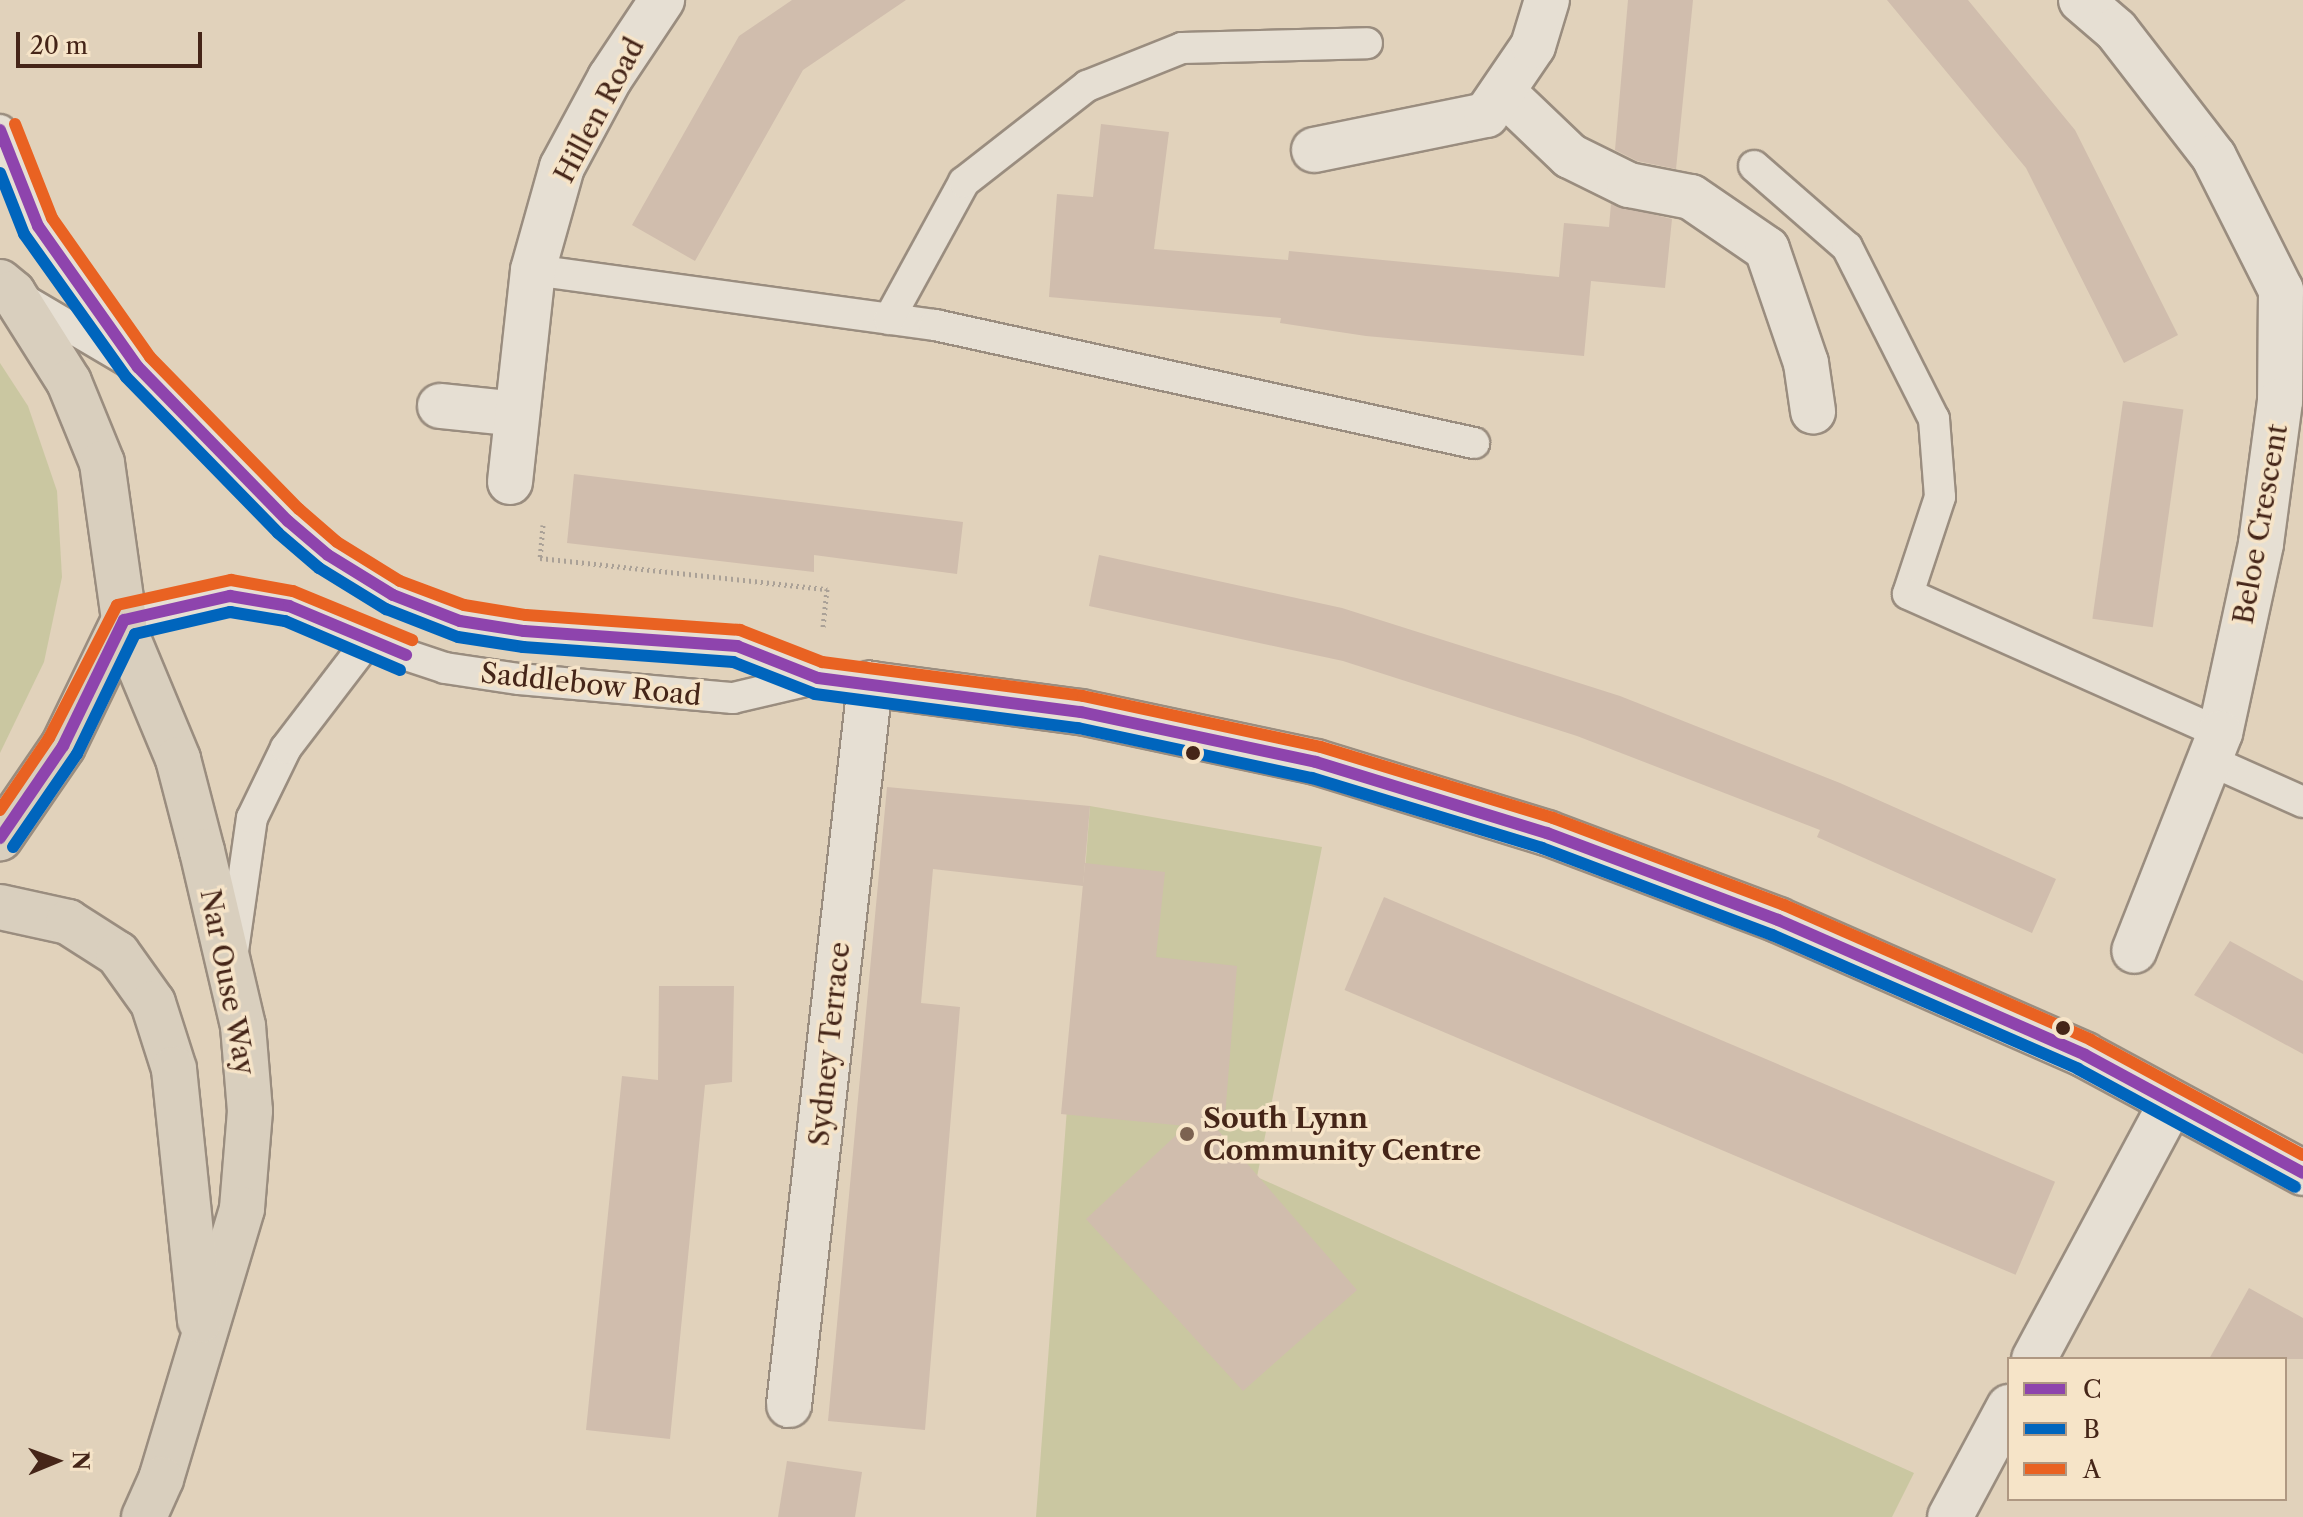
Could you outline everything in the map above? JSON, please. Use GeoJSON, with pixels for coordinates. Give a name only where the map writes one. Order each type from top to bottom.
{"type":"FeatureCollection","features":[{"type":"Feature","properties":{"kind":"main road","name":"Nar Ouse Way"},"geometry":{"type":"LineString","coordinates":[[6,287],[69,382],[102,463],[124,624],[178,759],[243,1026],[250,1111],[242,1209],[203,1343],[144,1517]]}},
{"type":"Feature","properties":{"kind":"main road"},"geometry":{"type":"LineString","coordinates":[[0,838],[63,746],[124,624]]}},
{"type":"Feature","properties":{"kind":"main road","name":"Nar Ouse Way"},"geometry":{"type":"LineString","coordinates":[[0,907],[68,922],[118,954],[153,1003],[174,1069],[203,1343]]}},
{"type":"Feature","properties":{"kind":"street","name":"Hillen Road"},"geometry":{"type":"LineString","coordinates":[[510,482],[533,270],[562,167],[610,78],[662,0]]}},
{"type":"Feature","properties":{"kind":"street"},"geometry":{"type":"LineString","coordinates":[[1314,150],[1486,115],[1533,46],[1547,0]]}},
{"type":"Feature","properties":{"kind":"street","name":"Beloe Crescent"},"geometry":{"type":"LineString","coordinates":[[2081,0],[2116,30],[2214,157],[2292,286],[2263,530],[2216,747],[2134,951]]}},
{"type":"Feature","properties":{"kind":"street"},"geometry":{"type":"LineString","coordinates":[[1503,92],[1570,156],[1629,185],[1691,197],[1767,249],[1806,363],[1813,411]]}},
{"type":"Feature","properties":{"kind":"street"},"geometry":{"type":"LineString","coordinates":[[440,406],[517,414]]}},
{"type":"Feature","properties":{"kind":"street","name":"Saddlebow Road"},"geometry":{"type":"LineString","coordinates":[[870,684],[1081,712],[1316,762],[1547,833],[1778,920],[2085,1055],[2303,1173]]}},
{"type":"Feature","properties":{"kind":"street","name":"Sydney Terrace"},"geometry":{"type":"LineString","coordinates":[[789,1405],[870,684]]}},
{"type":"Feature","properties":{"kind":"street"},"geometry":{"type":"LineString","coordinates":[[2035,1357],[2171,1104]]}},
{"type":"Feature","properties":{"kind":"street"},"geometry":{"type":"LineString","coordinates":[[1950,1517],[2007,1411]]}},
{"type":"Feature","properties":{"kind":"lane"},"geometry":{"type":"LineString","coordinates":[[889,319],[964,182],[1087,86],[1182,48],[1367,43]]}},
{"type":"Feature","properties":{"kind":"lane"},"geometry":{"type":"LineString","coordinates":[[0,130],[38,226],[138,367]]}},
{"type":"Feature","properties":{"kind":"lane"},"geometry":{"type":"LineString","coordinates":[[1754,166],[1847,247],[1934,419],[1940,497],[1908,594],[2216,747],[2303,802]]}},
{"type":"Feature","properties":{"kind":"lane"},"geometry":{"type":"LineString","coordinates":[[533,270],[889,319],[1474,443]]}},
{"type":"Feature","properties":{"kind":"lane","name":"Saddlebow Road"},"geometry":{"type":"LineString","coordinates":[[6,287],[138,367],[288,521],[328,555],[393,595],[460,621],[524,631],[737,646],[818,678],[870,684]]}},
{"type":"Feature","properties":{"kind":"lane","name":"Saddlebow Road"},"geometry":{"type":"LineString","coordinates":[[124,624],[230,596],[289,606],[367,642],[445,668],[733,698],[818,678]]}},
{"type":"Feature","properties":{"kind":"lane"},"geometry":{"type":"LineString","coordinates":[[230,969],[252,818],[286,748],[367,642]]}},
{"type":"Feature","properties":{"kind":"path"},"geometry":{"type":"LineString","coordinates":[[510,482],[547,486],[540,558],[827,589],[818,678]]}},
{"type":"Feature","properties":{"kind":"shaded area"},"geometry":{"type":"Polygon","coordinates":[[[0,363],[28,406],[57,491],[62,577],[44,662],[0,753],[0,363]]]}},
{"type":"Feature","properties":{"kind":"shaded area"},"geometry":{"type":"Polygon","coordinates":[[[1090,806],[1322,847],[1257,1177],[1914,1473],[1892,1517],[1036,1517],[1090,806]]]}},
{"type":"Feature","properties":{"kind":"building"},"geometry":{"type":"Polygon","coordinates":[[[792,0],[906,0],[803,70],[695,261],[632,225],[739,36],[792,0]]]}},
{"type":"Feature","properties":{"kind":"building"},"geometry":{"type":"Polygon","coordinates":[[[1628,0],[1693,0],[1676,169],[1637,161],[1615,150],[1628,0]]]}},
{"type":"Feature","properties":{"kind":"building"},"geometry":{"type":"Polygon","coordinates":[[[1887,0],[1968,0],[2075,130],[2178,335],[2124,363],[2026,168],[1887,0]]]}},
{"type":"Feature","properties":{"kind":"building"},"geometry":{"type":"Polygon","coordinates":[[[1101,124],[1169,132],[1154,249],[1288,260],[1289,251],[1559,277],[1564,223],[1609,227],[1611,204],[1672,219],[1665,288],[1591,281],[1584,356],[1366,336],[1280,323],[1281,318],[1049,297],[1057,194],[1093,197],[1101,124]]]}},
{"type":"Feature","properties":{"kind":"building"},"geometry":{"type":"Polygon","coordinates":[[[2123,401],[2183,409],[2153,627],[2092,619],[2123,401]]]}},
{"type":"Feature","properties":{"kind":"building"},"geometry":{"type":"Polygon","coordinates":[[[574,474],[963,522],[957,574],[814,555],[814,572],[567,543],[574,474]]]}},
{"type":"Feature","properties":{"kind":"building"},"geometry":{"type":"Polygon","coordinates":[[[1099,555],[1342,608],[1620,696],[1840,783],[2056,879],[2032,933],[1817,837],[1820,830],[1577,736],[1343,661],[1089,606],[1099,555]]]}},
{"type":"Feature","properties":{"kind":"building"},"geometry":{"type":"Polygon","coordinates":[[[887,787],[1090,806],[1083,886],[933,869],[921,1003],[960,1007],[925,1430],[828,1421],[887,787]]]}},
{"type":"Feature","properties":{"kind":"building","name":"South Lynn Community Centre"},"geometry":{"type":"Polygon","coordinates":[[[1085,863],[1165,872],[1156,957],[1237,966],[1224,1130],[1217,1129],[1357,1290],[1243,1391],[1086,1219],[1186,1126],[1061,1114],[1085,863]]]}},
{"type":"Feature","properties":{"kind":"building"},"geometry":{"type":"Polygon","coordinates":[[[1384,897],[2055,1182],[2016,1275],[1345,990],[1384,897]]]}},
{"type":"Feature","properties":{"kind":"building"},"geometry":{"type":"Polygon","coordinates":[[[2230,941],[2303,981],[2303,1054],[2194,995],[2230,941]]]}},
{"type":"Feature","properties":{"kind":"building"},"geometry":{"type":"Polygon","coordinates":[[[659,986],[734,986],[732,1082],[705,1085],[670,1439],[586,1430],[622,1076],[658,1080],[659,986]]]}},
{"type":"Feature","properties":{"kind":"building"},"geometry":{"type":"Polygon","coordinates":[[[2249,1288],[2303,1318],[2303,1359],[2210,1357],[2249,1288]]]}},
{"type":"Feature","properties":{"kind":"building"},"geometry":{"type":"Polygon","coordinates":[[[787,1461],[862,1472],[855,1517],[778,1517],[787,1461]]]}},
{"type":"Feature","properties":{"kind":"transit line","name":"A"},"geometry":{"type":"LineString","coordinates":[[15,124],[52,218],[150,357],[299,509],[337,542],[400,581],[464,605],[526,615],[740,630],[822,662],[1083,696],[1321,747],[1553,818],[1784,905],[2091,1040],[2303,1155]]}},
{"type":"Feature","properties":{"kind":"transit line","name":"C"},"geometry":{"type":"LineString","coordinates":[[0,130],[38,226],[138,367],[288,521],[328,555],[393,595],[460,621],[524,631],[737,646],[818,678],[1081,712],[1316,762],[1547,833],[1778,920],[2085,1055],[2303,1173]]}},
{"type":"Feature","properties":{"kind":"transit line","name":"B"},"geometry":{"type":"LineString","coordinates":[[0,173],[24,234],[126,377],[278,533],[319,568],[386,609],[458,637],[523,647],[733,662],[815,694],[1078,728],[1312,778],[1542,848],[1772,935],[2078,1069],[2295,1187]]}},
{"type":"Feature","properties":{"kind":"transit line","name":"A"},"geometry":{"type":"LineString","coordinates":[[0,810],[49,738],[117,605],[231,580],[293,591],[412,640]]}},
{"type":"Feature","properties":{"kind":"transit line","name":"C"},"geometry":{"type":"LineString","coordinates":[[0,838],[63,746],[124,620],[230,596],[289,606],[406,655]]}},
{"type":"Feature","properties":{"kind":"transit line","name":"B"},"geometry":{"type":"LineString","coordinates":[[13,847],[77,754],[135,634],[230,612],[285,621],[400,670]]}},
{"type":"Feature","properties":{"kind":"place","name":"South Lynn Community Centre"},"geometry":{"type":"Point","coordinates":[1187,1134]}}]}
